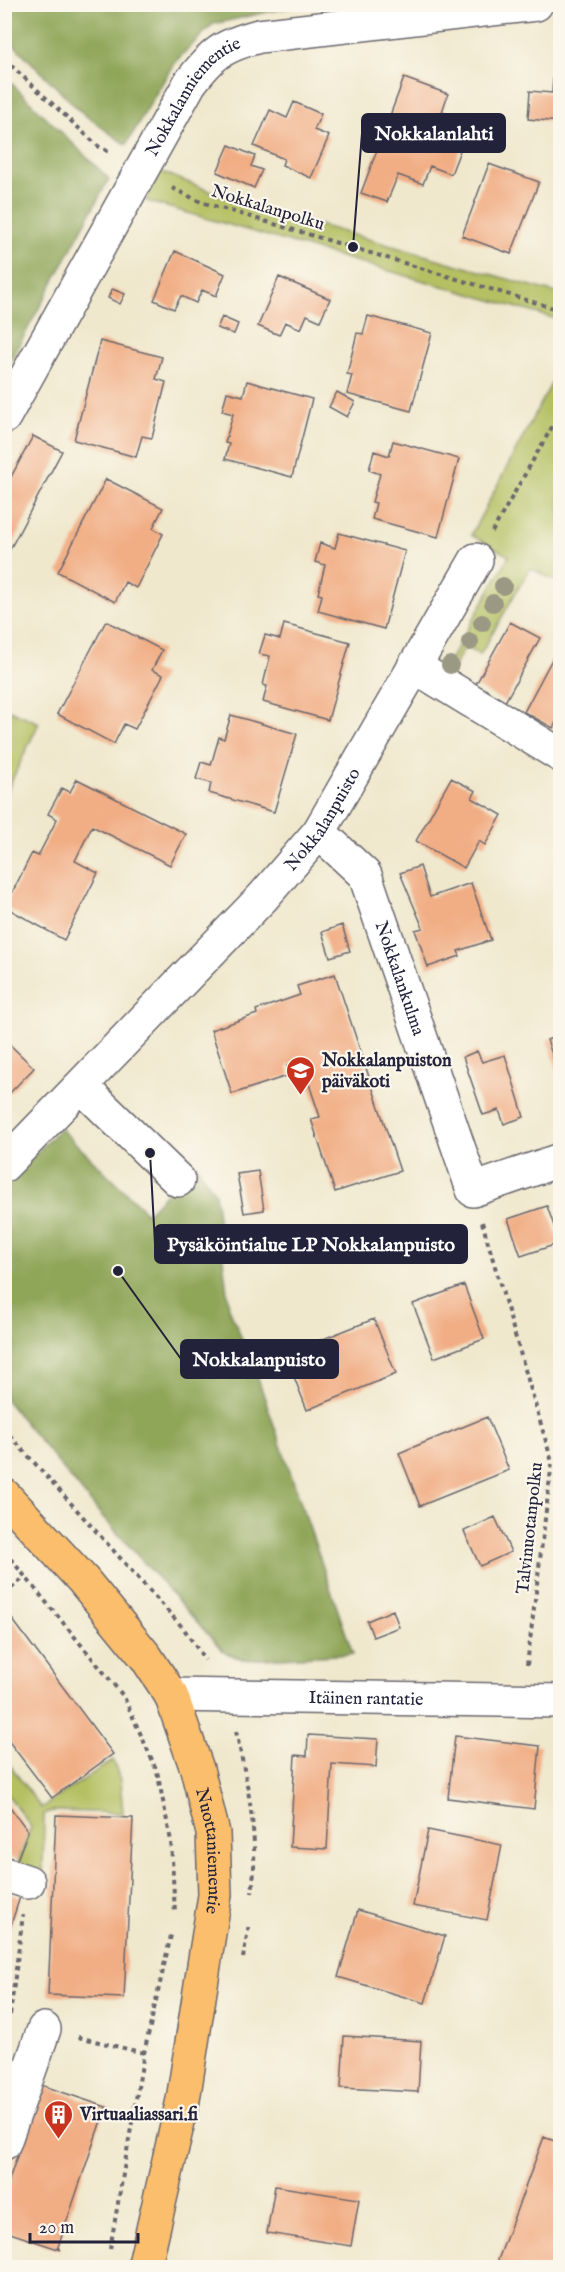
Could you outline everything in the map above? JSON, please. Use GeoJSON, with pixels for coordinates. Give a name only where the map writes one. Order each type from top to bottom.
{"type":"FeatureCollection","features":[{"type":"Feature","properties":{"kind":"main road","name":"Nuottaniementie"},"geometry":{"type":"LineString","coordinates":[[4,1495],[83,1580],[146,1657],[171,1695],[197,1769],[213,1833],[215,1895],[183,2100],[144,2268]]}},
{"type":"Feature","properties":{"kind":"street","name":"Nokkalanniementie"},"geometry":{"type":"LineString","coordinates":[[4,417],[139,170],[190,83],[208,60],[228,44],[259,36],[536,4]]}},
{"type":"Feature","properties":{"kind":"street","name":"Nokkalanpuisto"},"geometry":{"type":"LineString","coordinates":[[4,1165],[263,897],[318,832],[476,560]]}},
{"type":"Feature","properties":{"kind":"street"},"geometry":{"type":"LineString","coordinates":[[414,666],[561,755]]}},
{"type":"Feature","properties":{"kind":"street","name":"Nokkalankulma"},"geometry":{"type":"LineString","coordinates":[[318,832],[365,875],[473,1190]]}},
{"type":"Feature","properties":{"kind":"street"},"geometry":{"type":"LineString","coordinates":[[81,1086],[178,1180]]}},
{"type":"Feature","properties":{"kind":"street"},"geometry":{"type":"LineString","coordinates":[[473,1190],[561,1161]]}},
{"type":"Feature","properties":{"kind":"street","name":"Itäinen rantatie"},"geometry":{"type":"LineString","coordinates":[[171,1695],[561,1701]]}},
{"type":"Feature","properties":{"kind":"street"},"geometry":{"type":"LineString","coordinates":[[4,2143],[44,2029]]}},
{"type":"Feature","properties":{"kind":"path","name":"Nokkalanpolku"},"geometry":{"type":"LineString","coordinates":[[4,59],[98,146],[139,170],[201,201],[561,310]]}},
{"type":"Feature","properties":{"kind":"path"},"geometry":{"type":"LineString","coordinates":[[4,68],[11,66]]}},
{"type":"Feature","properties":{"kind":"path"},"geometry":{"type":"LineString","coordinates":[[476,560],[561,413]]}},
{"type":"Feature","properties":{"kind":"path","name":"Talvinuotanpolku"},"geometry":{"type":"LineString","coordinates":[[473,1190],[552,1462],[523,1699]]}},
{"type":"Feature","properties":{"kind":"path"},"geometry":{"type":"LineString","coordinates":[[4,1551],[124,1697],[157,1771],[171,1841],[175,1916]]}},
{"type":"Feature","properties":{"kind":"path"},"geometry":{"type":"LineString","coordinates":[[4,1594],[25,1577]]}},
{"type":"Feature","properties":{"kind":"path"},"geometry":{"type":"LineString","coordinates":[[9,2020],[16,1878]]}},
{"type":"Feature","properties":{"kind":"path"},"geometry":{"type":"LineString","coordinates":[[108,2256],[144,2053],[172,1928]]}},
{"type":"Feature","properties":{"kind":"green space"},"geometry":{"type":"Polygon","coordinates":[[[5,4],[300,5],[213,24],[174,63],[126,145],[82,113],[5,36],[5,4]]]}},
{"type":"Feature","properties":{"kind":"green space"},"geometry":{"type":"Polygon","coordinates":[[[5,77],[109,179],[5,371],[5,77]]]}},
{"type":"Feature","properties":{"kind":"green space"},"geometry":{"type":"Polygon","coordinates":[[[157,170],[235,201],[560,294],[560,320],[146,201],[157,170]]]}},
{"type":"Feature","properties":{"kind":"green space"},"geometry":{"type":"Polygon","coordinates":[[[560,367],[560,583],[530,568],[480,655],[465,647],[452,670],[446,667],[509,556],[471,535],[560,367]]]}},
{"type":"Feature","properties":{"kind":"green space"},"geometry":{"type":"Polygon","coordinates":[[[5,708],[39,723],[5,795],[5,708]]]}},
{"type":"Feature","properties":{"kind":"green space"},"geometry":{"type":"Polygon","coordinates":[[[60,1128],[147,1213],[195,1163],[215,1193],[229,1308],[256,1373],[353,1654],[244,1660],[224,1652],[102,1516],[5,1399],[4,1187],[60,1128]]]}},
{"type":"Feature","properties":{"kind":"green space"},"geometry":{"type":"Polygon","coordinates":[[[4,1757],[41,1808],[113,1760],[120,1780],[123,1813],[51,1811],[44,1814],[43,1873],[17,1865],[31,1827],[5,1791],[4,1757]]]}},
{"type":"Feature","properties":{"kind":"building"},"geometry":{"type":"Polygon","coordinates":[[[404,78],[448,94],[442,112],[471,122],[451,174],[430,166],[423,184],[398,175],[387,202],[361,193],[404,78]]]}},
{"type":"Feature","properties":{"kind":"building"},"geometry":{"type":"Polygon","coordinates":[[[553,78],[560,78],[560,122],[528,119],[530,91],[552,93],[553,78]]]}},
{"type":"Feature","properties":{"kind":"building"},"geometry":{"type":"Polygon","coordinates":[[[294,102],[321,114],[314,130],[329,136],[311,178],[282,165],[284,159],[254,146],[270,110],[287,118],[294,102]]]}},
{"type":"Feature","properties":{"kind":"building"},"geometry":{"type":"Polygon","coordinates":[[[229,145],[255,156],[251,166],[262,170],[254,188],[217,172],[229,145]]]}},
{"type":"Feature","properties":{"kind":"building"},"geometry":{"type":"Polygon","coordinates":[[[489,164],[539,182],[511,254],[462,236],[489,164]]]}},
{"type":"Feature","properties":{"kind":"building"},"geometry":{"type":"Polygon","coordinates":[[[175,251],[225,274],[216,296],[202,290],[196,303],[181,296],[174,309],[154,300],[175,251]]]}},
{"type":"Feature","properties":{"kind":"building"},"geometry":{"type":"Polygon","coordinates":[[[279,277],[330,299],[320,321],[307,315],[301,329],[285,322],[279,335],[258,326],[279,277]]]}},
{"type":"Feature","properties":{"kind":"building"},"geometry":{"type":"Polygon","coordinates":[[[112,289],[125,294],[120,304],[108,298],[112,289]]]}},
{"type":"Feature","properties":{"kind":"building"},"geometry":{"type":"Polygon","coordinates":[[[368,316],[432,333],[411,411],[347,394],[352,375],[347,374],[357,333],[363,334],[368,316]]]}},
{"type":"Feature","properties":{"kind":"building"},"geometry":{"type":"Polygon","coordinates":[[[222,317],[238,324],[234,334],[217,328],[222,317]]]}},
{"type":"Feature","properties":{"kind":"building"},"geometry":{"type":"Polygon","coordinates":[[[100,341],[162,357],[156,379],[166,382],[152,438],[142,436],[136,457],[74,440],[100,341]]]}},
{"type":"Feature","properties":{"kind":"building"},"geometry":{"type":"Polygon","coordinates":[[[247,381],[312,399],[292,477],[225,459],[229,444],[225,443],[233,414],[222,411],[227,392],[243,396],[247,381]]]}},
{"type":"Feature","properties":{"kind":"building"},"geometry":{"type":"Polygon","coordinates":[[[337,392],[355,402],[347,417],[329,407],[337,392]]]}},
{"type":"Feature","properties":{"kind":"building"},"geometry":{"type":"Polygon","coordinates":[[[33,436],[62,451],[8,553],[4,551],[4,490],[33,436]]]}},
{"type":"Feature","properties":{"kind":"building"},"geometry":{"type":"Polygon","coordinates":[[[393,441],[459,459],[438,537],[372,519],[376,503],[372,502],[380,474],[369,470],[374,451],[389,456],[393,441]]]}},
{"type":"Feature","properties":{"kind":"building"},"geometry":{"type":"Polygon","coordinates":[[[106,479],[163,508],[153,528],[163,534],[136,588],[125,582],[115,602],[58,572],[106,479]]]}},
{"type":"Feature","properties":{"kind":"building"},"geometry":{"type":"Polygon","coordinates":[[[339,533],[405,551],[384,629],[318,611],[322,595],[318,594],[325,565],[315,562],[320,543],[335,548],[339,533]]]}},
{"type":"Feature","properties":{"kind":"building"},"geometry":{"type":"Polygon","coordinates":[[[106,621],[162,650],[152,670],[163,675],[135,729],[124,724],[114,744],[57,714],[106,621]]]}},
{"type":"Feature","properties":{"kind":"building"},"geometry":{"type":"Polygon","coordinates":[[[510,622],[540,638],[505,702],[475,686],[510,622]]]}},
{"type":"Feature","properties":{"kind":"building"},"geometry":{"type":"Polygon","coordinates":[[[284,624],[350,642],[328,720],[263,702],[267,686],[263,685],[270,656],[259,654],[265,635],[280,639],[284,624]]]}},
{"type":"Feature","properties":{"kind":"building"},"geometry":{"type":"Polygon","coordinates":[[[558,648],[560,649],[560,715],[553,728],[524,712],[558,648]]]}},
{"type":"Feature","properties":{"kind":"building"},"geometry":{"type":"Polygon","coordinates":[[[231,715],[297,734],[274,812],[209,793],[211,783],[196,779],[201,762],[211,765],[219,737],[224,739],[231,715]]]}},
{"type":"Feature","properties":{"kind":"building"},"geometry":{"type":"Polygon","coordinates":[[[451,778],[476,791],[472,798],[502,815],[485,845],[479,841],[464,868],[416,841],[451,778]]]}},
{"type":"Feature","properties":{"kind":"building"},"geometry":{"type":"Polygon","coordinates":[[[77,779],[186,834],[170,865],[92,826],[75,861],[98,873],[64,940],[5,907],[32,853],[38,856],[57,819],[48,814],[62,788],[70,792],[77,779]]]}},
{"type":"Feature","properties":{"kind":"building"},"geometry":{"type":"Polygon","coordinates":[[[420,866],[430,897],[471,883],[491,940],[458,951],[460,956],[428,967],[415,930],[423,928],[400,873],[420,866]]]}},
{"type":"Feature","properties":{"kind":"building"},"geometry":{"type":"Polygon","coordinates":[[[342,925],[350,951],[330,957],[322,932],[342,925]]]}},
{"type":"Feature","properties":{"kind":"building"},"geometry":{"type":"Polygon","coordinates":[[[335,974],[400,1171],[335,1192],[311,1119],[320,1117],[301,1060],[287,1066],[290,1075],[232,1094],[211,1030],[257,1014],[256,1010],[300,995],[297,986],[335,974]]]}},
{"type":"Feature","properties":{"kind":"building"},"geometry":{"type":"Polygon","coordinates":[[[560,1035],[560,1077],[547,1040],[560,1035]]]}},
{"type":"Feature","properties":{"kind":"building"},"geometry":{"type":"Polygon","coordinates":[[[4,1039],[34,1068],[4,1099],[4,1039]]]}},
{"type":"Feature","properties":{"kind":"building"},"geometry":{"type":"Polygon","coordinates":[[[477,1051],[482,1062],[505,1055],[524,1117],[504,1124],[499,1110],[483,1115],[463,1057],[477,1051]]]}},
{"type":"Feature","properties":{"kind":"building"},"geometry":{"type":"Polygon","coordinates":[[[258,1171],[264,1210],[244,1213],[237,1174],[258,1171]]]}},
{"type":"Feature","properties":{"kind":"building"},"geometry":{"type":"Polygon","coordinates":[[[547,1206],[560,1243],[521,1256],[508,1219],[547,1206]]]}},
{"type":"Feature","properties":{"kind":"building"},"geometry":{"type":"Polygon","coordinates":[[[464,1285],[484,1339],[434,1358],[413,1304],[464,1285]]]}},
{"type":"Feature","properties":{"kind":"building"},"geometry":{"type":"Polygon","coordinates":[[[374,1319],[396,1374],[307,1410],[285,1354],[374,1319]]]}},
{"type":"Feature","properties":{"kind":"building"},"geometry":{"type":"Polygon","coordinates":[[[487,1417],[509,1470],[420,1506],[399,1453],[487,1417]]]}},
{"type":"Feature","properties":{"kind":"building"},"geometry":{"type":"Polygon","coordinates":[[[495,1517],[511,1552],[480,1566],[464,1531],[495,1517]]]}},
{"type":"Feature","properties":{"kind":"building"},"geometry":{"type":"Polygon","coordinates":[[[393,1610],[399,1627],[373,1637],[367,1621],[393,1610]]]}},
{"type":"Feature","properties":{"kind":"building"},"geometry":{"type":"Polygon","coordinates":[[[7,1612],[113,1754],[52,1798],[4,1735],[4,1614],[7,1612]]]}},
{"type":"Feature","properties":{"kind":"building"},"geometry":{"type":"Polygon","coordinates":[[[308,1735],[378,1739],[376,1767],[332,1764],[327,1849],[290,1847],[295,1755],[307,1756],[308,1735]]]}},
{"type":"Feature","properties":{"kind":"building"},"geometry":{"type":"Polygon","coordinates":[[[455,1736],[540,1746],[534,1809],[448,1798],[455,1736]]]}},
{"type":"Feature","properties":{"kind":"building"},"geometry":{"type":"Polygon","coordinates":[[[4,1799],[28,1831],[17,1860],[4,1855],[4,1799]]]}},
{"type":"Feature","properties":{"kind":"building"},"geometry":{"type":"Polygon","coordinates":[[[56,1815],[133,1818],[124,1998],[48,1995],[56,1815]]]}},
{"type":"Feature","properties":{"kind":"building"},"geometry":{"type":"Polygon","coordinates":[[[428,1830],[502,1845],[487,1920],[413,1906],[428,1830]]]}},
{"type":"Feature","properties":{"kind":"building"},"geometry":{"type":"Polygon","coordinates":[[[4,1892],[20,1897],[5,1943],[4,1943],[4,1892]]]}},
{"type":"Feature","properties":{"kind":"building"},"geometry":{"type":"Polygon","coordinates":[[[358,1910],[445,1936],[425,2003],[338,1977],[358,1910]]]}},
{"type":"Feature","properties":{"kind":"building"},"geometry":{"type":"Polygon","coordinates":[[[344,2036],[421,2041],[418,2092],[341,2088],[344,2036]]]}},
{"type":"Feature","properties":{"kind":"building","name":"Virtuaaliassari.fi"},"geometry":{"type":"Polygon","coordinates":[[[38,2084],[109,2108],[105,2109],[58,2247],[61,2250],[4,2231],[4,2194],[41,2087],[38,2084]]]}},
{"type":"Feature","properties":{"kind":"building"},"geometry":{"type":"Polygon","coordinates":[[[544,2137],[560,2143],[560,2268],[495,2268],[544,2137]]]}},
{"type":"Feature","properties":{"kind":"building"},"geometry":{"type":"Polygon","coordinates":[[[275,2186],[359,2199],[351,2246],[267,2233],[275,2186]]]}},
{"type":"Feature","properties":{"kind":"place","name":"Nokkalanlahti"},"geometry":{"type":"Point","coordinates":[353,247]}},
{"type":"Feature","properties":{"kind":"place","name":"Nokkalanpuiston päiväkoti"},"geometry":{"type":"Point","coordinates":[301,1096]}},
{"type":"Feature","properties":{"kind":"place","name":"Pysäköintialue LP Nokkalanpuisto"},"geometry":{"type":"Point","coordinates":[150,1153]}},
{"type":"Feature","properties":{"kind":"place","name":"Nokkalanpuisto"},"geometry":{"type":"Point","coordinates":[118,1271]}},
{"type":"Feature","properties":{"kind":"place","name":"Virtuaaliassari.fi"},"geometry":{"type":"Point","coordinates":[59,2140]}}]}
